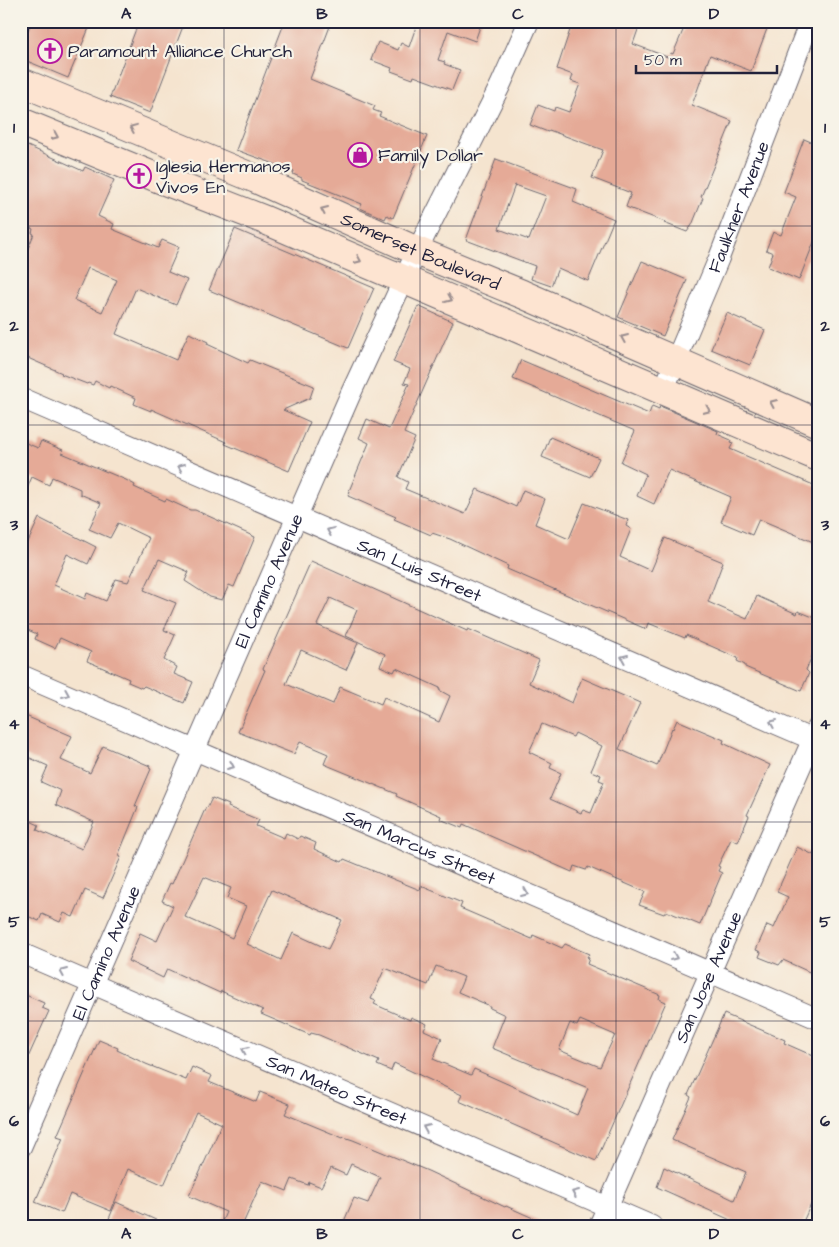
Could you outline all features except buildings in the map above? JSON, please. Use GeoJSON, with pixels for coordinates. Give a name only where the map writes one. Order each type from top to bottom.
{"type":"FeatureCollection","features":[{"type":"Feature","properties":{"kind":"main road","name":"Somerset Boulevard"},"geometry":{"type":"LineString","coordinates":[[21,82],[256,179],[417,251],[675,360],[818,423]]}},
{"type":"Feature","properties":{"kind":"main road","name":"Somerset Boulevard"},"geometry":{"type":"LineString","coordinates":[[21,122],[265,220],[818,457]]}},
{"type":"Feature","properties":{"kind":"street","name":"El Camino Avenue"},"geometry":{"type":"LineString","coordinates":[[21,1147],[351,394],[417,251],[500,86],[529,21]]}},
{"type":"Feature","properties":{"kind":"street","name":"Faulkner Avenue"},"geometry":{"type":"LineString","coordinates":[[662,391],[719,258],[810,21]]}},
{"type":"Feature","properties":{"kind":"street","name":"San Luis Street"},"geometry":{"type":"LineString","coordinates":[[21,398],[297,517],[816,736]]}},
{"type":"Feature","properties":{"kind":"street","name":"San Marcus Street"},"geometry":{"type":"LineString","coordinates":[[21,675],[818,1019]]}},
{"type":"Feature","properties":{"kind":"street","name":"San Jose Avenue"},"geometry":{"type":"LineString","coordinates":[[599,1226],[816,736]]}},
{"type":"Feature","properties":{"kind":"street","name":"San Mateo Street"},"geometry":{"type":"LineString","coordinates":[[21,953],[652,1226]]}},
{"type":"Feature","properties":{"kind":"place","name":"Paramount Alliance Church"},"geometry":{"type":"Point","coordinates":[50,51]}},
{"type":"Feature","properties":{"kind":"place","name":"Family Dollar"},"geometry":{"type":"Point","coordinates":[360,155]}},
{"type":"Feature","properties":{"kind":"place","name":"Iglesia Hermanos Vivos En"},"geometry":{"type":"Point","coordinates":[139,176]}}]}
